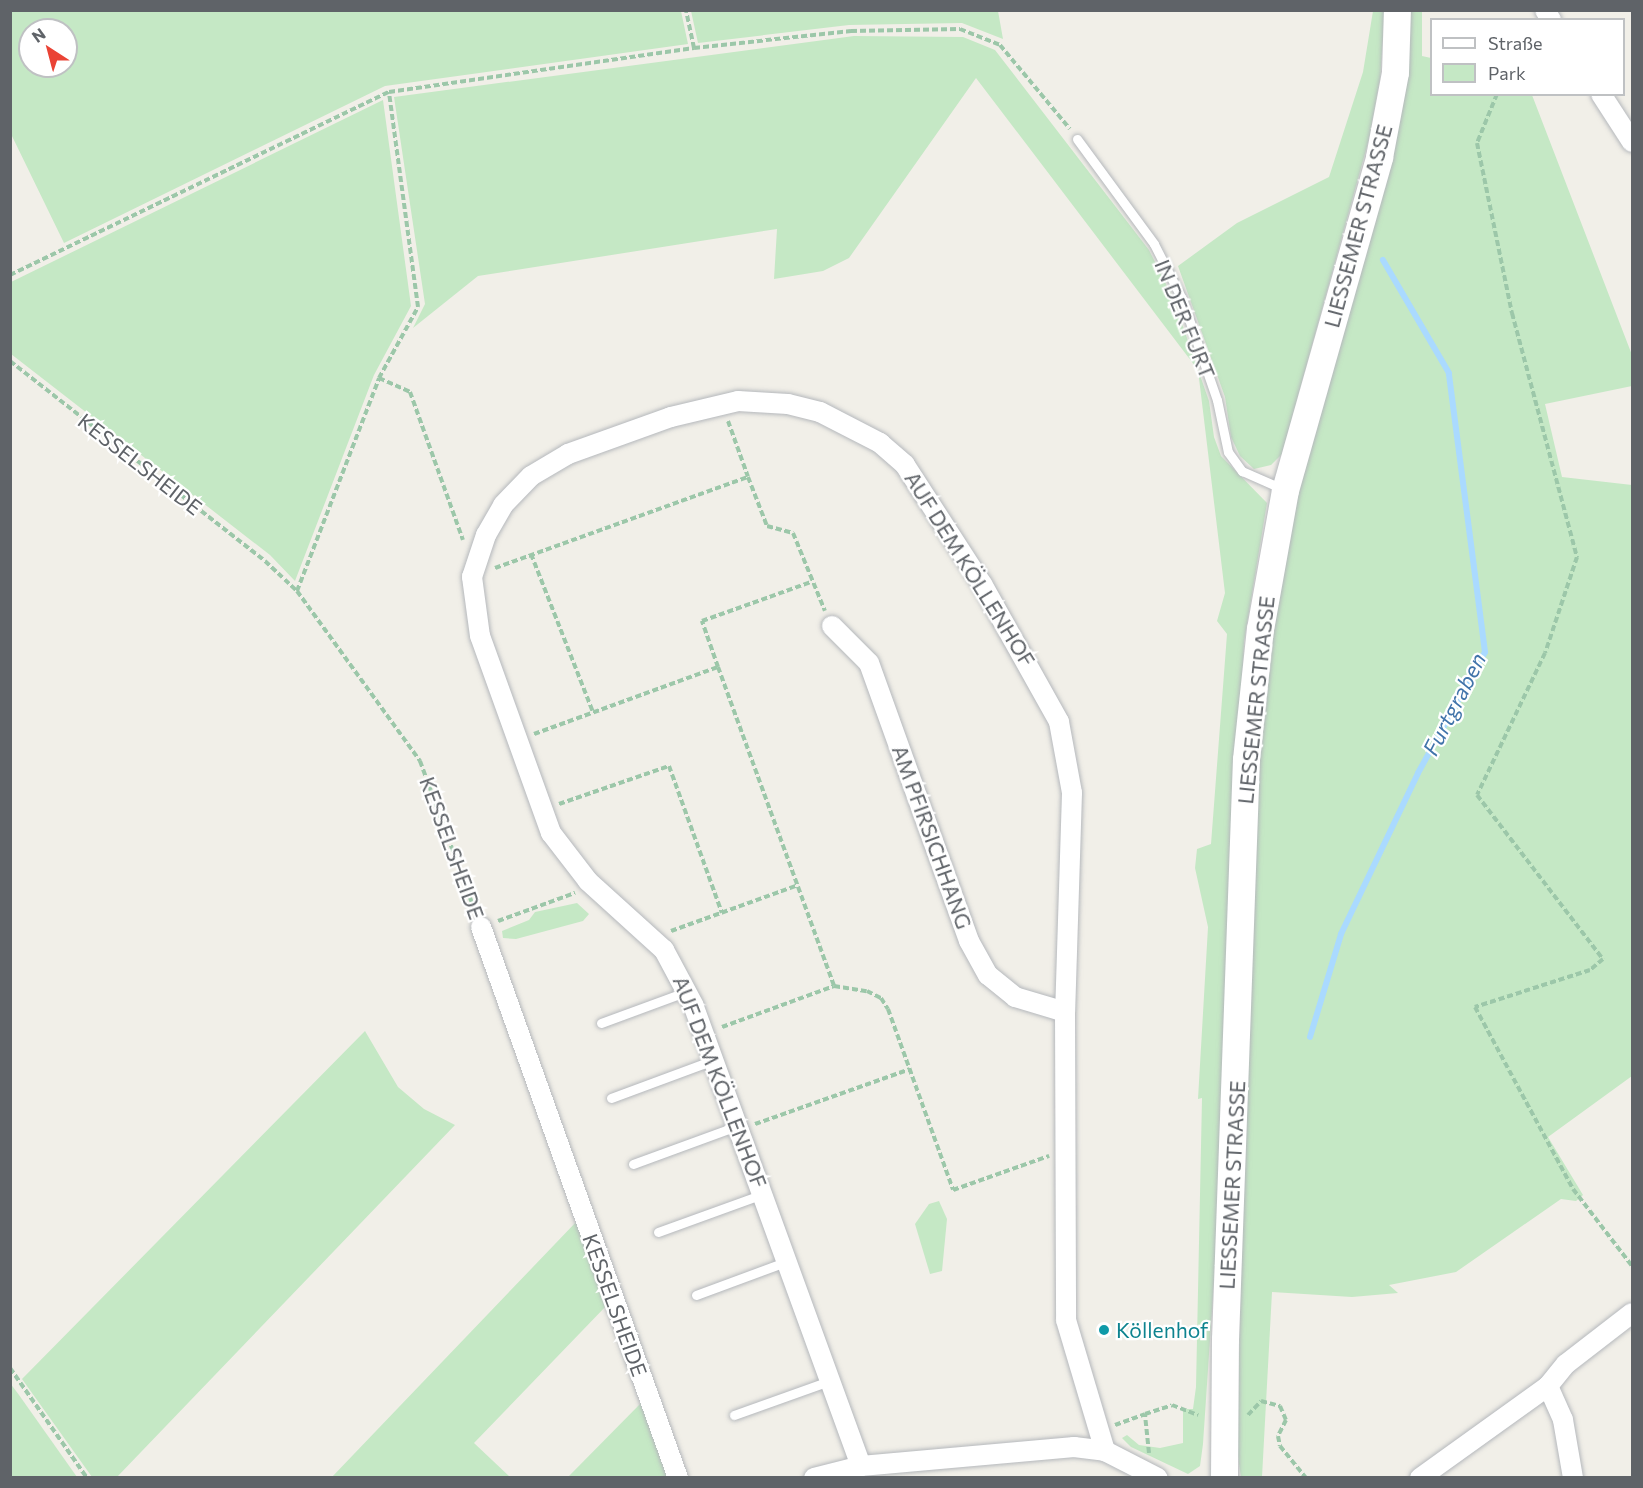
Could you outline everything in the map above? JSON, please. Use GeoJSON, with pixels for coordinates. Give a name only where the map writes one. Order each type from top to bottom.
{"type":"FeatureCollection","features":[{"type":"Feature","properties":{"kind":"street","name":"LIESSEMER STRASSE"},"geometry":{"type":"LineString","coordinates":[[1224,1478],[1246,759],[1260,629],[1285,490],[1379,157],[1395,72],[1397,10]]}},
{"type":"Feature","properties":{"kind":"street"},"geometry":{"type":"LineString","coordinates":[[1602,96],[1632,142]]}},
{"type":"Feature","properties":{"kind":"street","name":"AUF DEM KÖLLENHOF"},"geometry":{"type":"LineString","coordinates":[[861,1466],[832,1380],[762,1194],[705,1033],[687,991],[653,938],[588,880],[551,833],[480,636],[472,577],[486,535],[503,505],[531,476],[568,454],[671,417],[721,404],[760,400],[820,412],[880,443],[905,465],[982,584],[1049,699],[1059,722],[1072,793],[1065,1012],[1066,1320],[1105,1451]]}},
{"type":"Feature","properties":{"kind":"street","name":"AM PFIRSICHHANG"},"geometry":{"type":"LineString","coordinates":[[832,626],[869,663],[969,941],[988,975],[1015,997],[1065,1012]]}},
{"type":"Feature","properties":{"kind":"street","name":"KESSELSHEIDE"},"geometry":{"type":"LineString","coordinates":[[481,927],[678,1478]]}},
{"type":"Feature","properties":{"kind":"street"},"geometry":{"type":"LineString","coordinates":[[1420,1478],[1548,1386],[1566,1365],[1632,1313]]}},
{"type":"Feature","properties":{"kind":"street"},"geometry":{"type":"LineString","coordinates":[[1548,1386],[1563,1420],[1573,1478]]}},
{"type":"Feature","properties":{"kind":"street"},"geometry":{"type":"LineString","coordinates":[[814,1478],[861,1466],[1074,1447],[1105,1451],[1155,1476]]}},
{"type":"Feature","properties":{"kind":"lane","name":"IN DER FURT"},"geometry":{"type":"LineString","coordinates":[[1077,139],[1154,244],[1182,298],[1217,400],[1228,452],[1242,471],[1285,490]]}},
{"type":"Feature","properties":{"kind":"lane"},"geometry":{"type":"LineString","coordinates":[[601,1023],[687,991]]}},
{"type":"Feature","properties":{"kind":"lane"},"geometry":{"type":"LineString","coordinates":[[610,1098],[714,1060]]}},
{"type":"Feature","properties":{"kind":"lane"},"geometry":{"type":"LineString","coordinates":[[633,1164],[738,1128]]}},
{"type":"Feature","properties":{"kind":"lane"},"geometry":{"type":"LineString","coordinates":[[658,1232],[762,1194]]}},
{"type":"Feature","properties":{"kind":"lane"},"geometry":{"type":"LineString","coordinates":[[696,1294],[788,1261]]}},
{"type":"Feature","properties":{"kind":"lane"},"geometry":{"type":"LineString","coordinates":[[734,1415],[832,1380]]}},
{"type":"Feature","properties":{"kind":"path"},"geometry":{"type":"LineString","coordinates":[[686,10],[694,48]]}},
{"type":"Feature","properties":{"kind":"path"},"geometry":{"type":"LineString","coordinates":[[10,275],[389,92],[694,48],[851,31],[960,29],[1000,45],[1077,139]]}},
{"type":"Feature","properties":{"kind":"path"},"geometry":{"type":"LineString","coordinates":[[297,591],[379,378],[418,307],[389,92]]}},
{"type":"Feature","properties":{"kind":"path"},"geometry":{"type":"LineString","coordinates":[[1496,96],[1477,143],[1512,313],[1577,557],[1545,653],[1477,795],[1603,959],[1590,970],[1475,1007],[1573,1189],[1632,1266]]}},
{"type":"Feature","properties":{"kind":"path","name":"KESSELSHEIDE"},"geometry":{"type":"LineString","coordinates":[[10,362],[266,561],[297,591],[420,761],[481,927]]}},
{"type":"Feature","properties":{"kind":"path"},"geometry":{"type":"LineString","coordinates":[[379,378],[410,392],[453,511]]}},
{"type":"Feature","properties":{"kind":"path"},"geometry":{"type":"LineString","coordinates":[[721,404],[767,526],[793,533],[832,626]]}},
{"type":"Feature","properties":{"kind":"path"},"geometry":{"type":"LineString","coordinates":[[472,577],[748,477]]}},
{"type":"Feature","properties":{"kind":"path"},"geometry":{"type":"LineString","coordinates":[[531,554],[593,713]]}},
{"type":"Feature","properties":{"kind":"path"},"geometry":{"type":"LineString","coordinates":[[812,582],[702,621],[834,986]]}},
{"type":"Feature","properties":{"kind":"path"},"geometry":{"type":"LineString","coordinates":[[516,740],[718,667]]}},
{"type":"Feature","properties":{"kind":"path"},"geometry":{"type":"LineString","coordinates":[[542,810],[669,766],[722,912]]}},
{"type":"Feature","properties":{"kind":"path"},"geometry":{"type":"LineString","coordinates":[[481,927],[576,892],[588,880]]}},
{"type":"Feature","properties":{"kind":"path"},"geometry":{"type":"LineString","coordinates":[[653,938],[798,885]]}},
{"type":"Feature","properties":{"kind":"path"},"geometry":{"type":"LineString","coordinates":[[705,1033],[834,986],[881,998],[910,1069],[954,1190],[1064,1150]]}},
{"type":"Feature","properties":{"kind":"path"},"geometry":{"type":"LineString","coordinates":[[738,1128],[910,1069]]}},
{"type":"Feature","properties":{"kind":"path"},"geometry":{"type":"LineString","coordinates":[[10,1368],[87,1478]]}},
{"type":"Feature","properties":{"kind":"path"},"geometry":{"type":"LineString","coordinates":[[1247,1415],[1261,1401],[1280,1406],[1286,1420],[1278,1436],[1280,1446],[1306,1478]]}},
{"type":"Feature","properties":{"kind":"path"},"geometry":{"type":"LineString","coordinates":[[1099,1431],[1172,1405],[1198,1415]]}},
{"type":"Feature","properties":{"kind":"path"},"geometry":{"type":"LineString","coordinates":[[1146,1414],[1155,1476]]}},
{"type":"Feature","properties":{"kind":"green space"},"geometry":{"type":"Polygon","coordinates":[[[11,10],[681,11],[688,44],[385,86],[64,243],[11,134],[11,10]]]}},
{"type":"Feature","properties":{"kind":"green space"},"geometry":{"type":"Polygon","coordinates":[[[691,11],[998,11],[1003,39],[962,23],[849,25],[698,43],[691,11]]]}},
{"type":"Feature","properties":{"kind":"green space"},"geometry":{"type":"Polygon","coordinates":[[[1373,11],[1384,11],[1384,23],[1380,79],[1369,139],[1282,454],[1271,465],[1254,469],[1240,456],[1231,437],[1225,397],[1178,266],[1237,223],[1329,177],[1363,72],[1373,11]]]}},
{"type":"Feature","properties":{"kind":"green space"},"geometry":{"type":"Polygon","coordinates":[[[1409,11],[1422,11],[1422,56],[1430,58],[1430,96],[1532,96],[1632,355],[1632,386],[1545,404],[1562,477],[1632,485],[1632,1076],[1548,1137],[1583,1195],[1576,1201],[1561,1199],[1456,1272],[1389,1285],[1398,1293],[1352,1297],[1272,1292],[1262,1477],[1241,1478],[1237,1449],[1243,1183],[1262,702],[1279,574],[1409,11]]]}},
{"type":"Feature","properties":{"kind":"green space"},"geometry":{"type":"Polygon","coordinates":[[[854,36],[963,37],[995,50],[1149,250],[1173,298],[1209,401],[1214,437],[1221,456],[1267,503],[1244,642],[1220,1190],[1203,1444],[1200,1466],[1188,1474],[1131,1447],[1122,1438],[1127,1435],[1139,1445],[1160,1448],[1183,1443],[1183,1409],[1193,1409],[1196,1387],[1202,1098],[1198,1099],[1208,927],[1195,868],[1197,849],[1211,844],[1227,634],[1217,621],[1225,593],[1198,370],[976,78],[849,258],[823,271],[774,279],[777,229],[478,276],[413,328],[425,304],[394,97],[854,36]]]}},
{"type":"Feature","properties":{"kind":"green space"},"geometry":{"type":"Polygon","coordinates":[[[383,100],[411,306],[374,375],[295,581],[270,555],[11,354],[11,282],[383,100]]]}},
{"type":"Feature","properties":{"kind":"green space"},"geometry":{"type":"Polygon","coordinates":[[[577,903],[589,914],[583,921],[516,939],[503,938],[502,931],[529,920],[535,912],[577,903]]]}},
{"type":"Feature","properties":{"kind":"green space"},"geometry":{"type":"Polygon","coordinates":[[[365,1031],[398,1087],[424,1109],[455,1125],[117,1477],[92,1477],[22,1379],[365,1031]]]}},
{"type":"Feature","properties":{"kind":"green space"},"geometry":{"type":"Polygon","coordinates":[[[939,1201],[947,1219],[942,1271],[930,1274],[915,1224],[929,1204],[939,1201]]]}},
{"type":"Feature","properties":{"kind":"green space"},"geometry":{"type":"Polygon","coordinates":[[[577,1221],[608,1304],[474,1443],[510,1477],[331,1478],[577,1221]]]}},
{"type":"Feature","properties":{"kind":"green space"},"geometry":{"type":"Polygon","coordinates":[[[10,1383],[19,1395],[77,1477],[11,1477],[10,1383]]]}},
{"type":"Feature","properties":{"kind":"green space"},"geometry":{"type":"Polygon","coordinates":[[[644,1400],[672,1477],[568,1477],[644,1400]]]}},
{"type":"Feature","properties":{"kind":"waterway","name":"Furtgraben"},"geometry":{"type":"LineString","coordinates":[[1310,1037],[1341,934],[1418,773],[1485,652],[1449,373],[1383,260]]}},
{"type":"Feature","properties":{"kind":"place","name":"Köllenhof"},"geometry":{"type":"Point","coordinates":[1104,1330]}}]}
